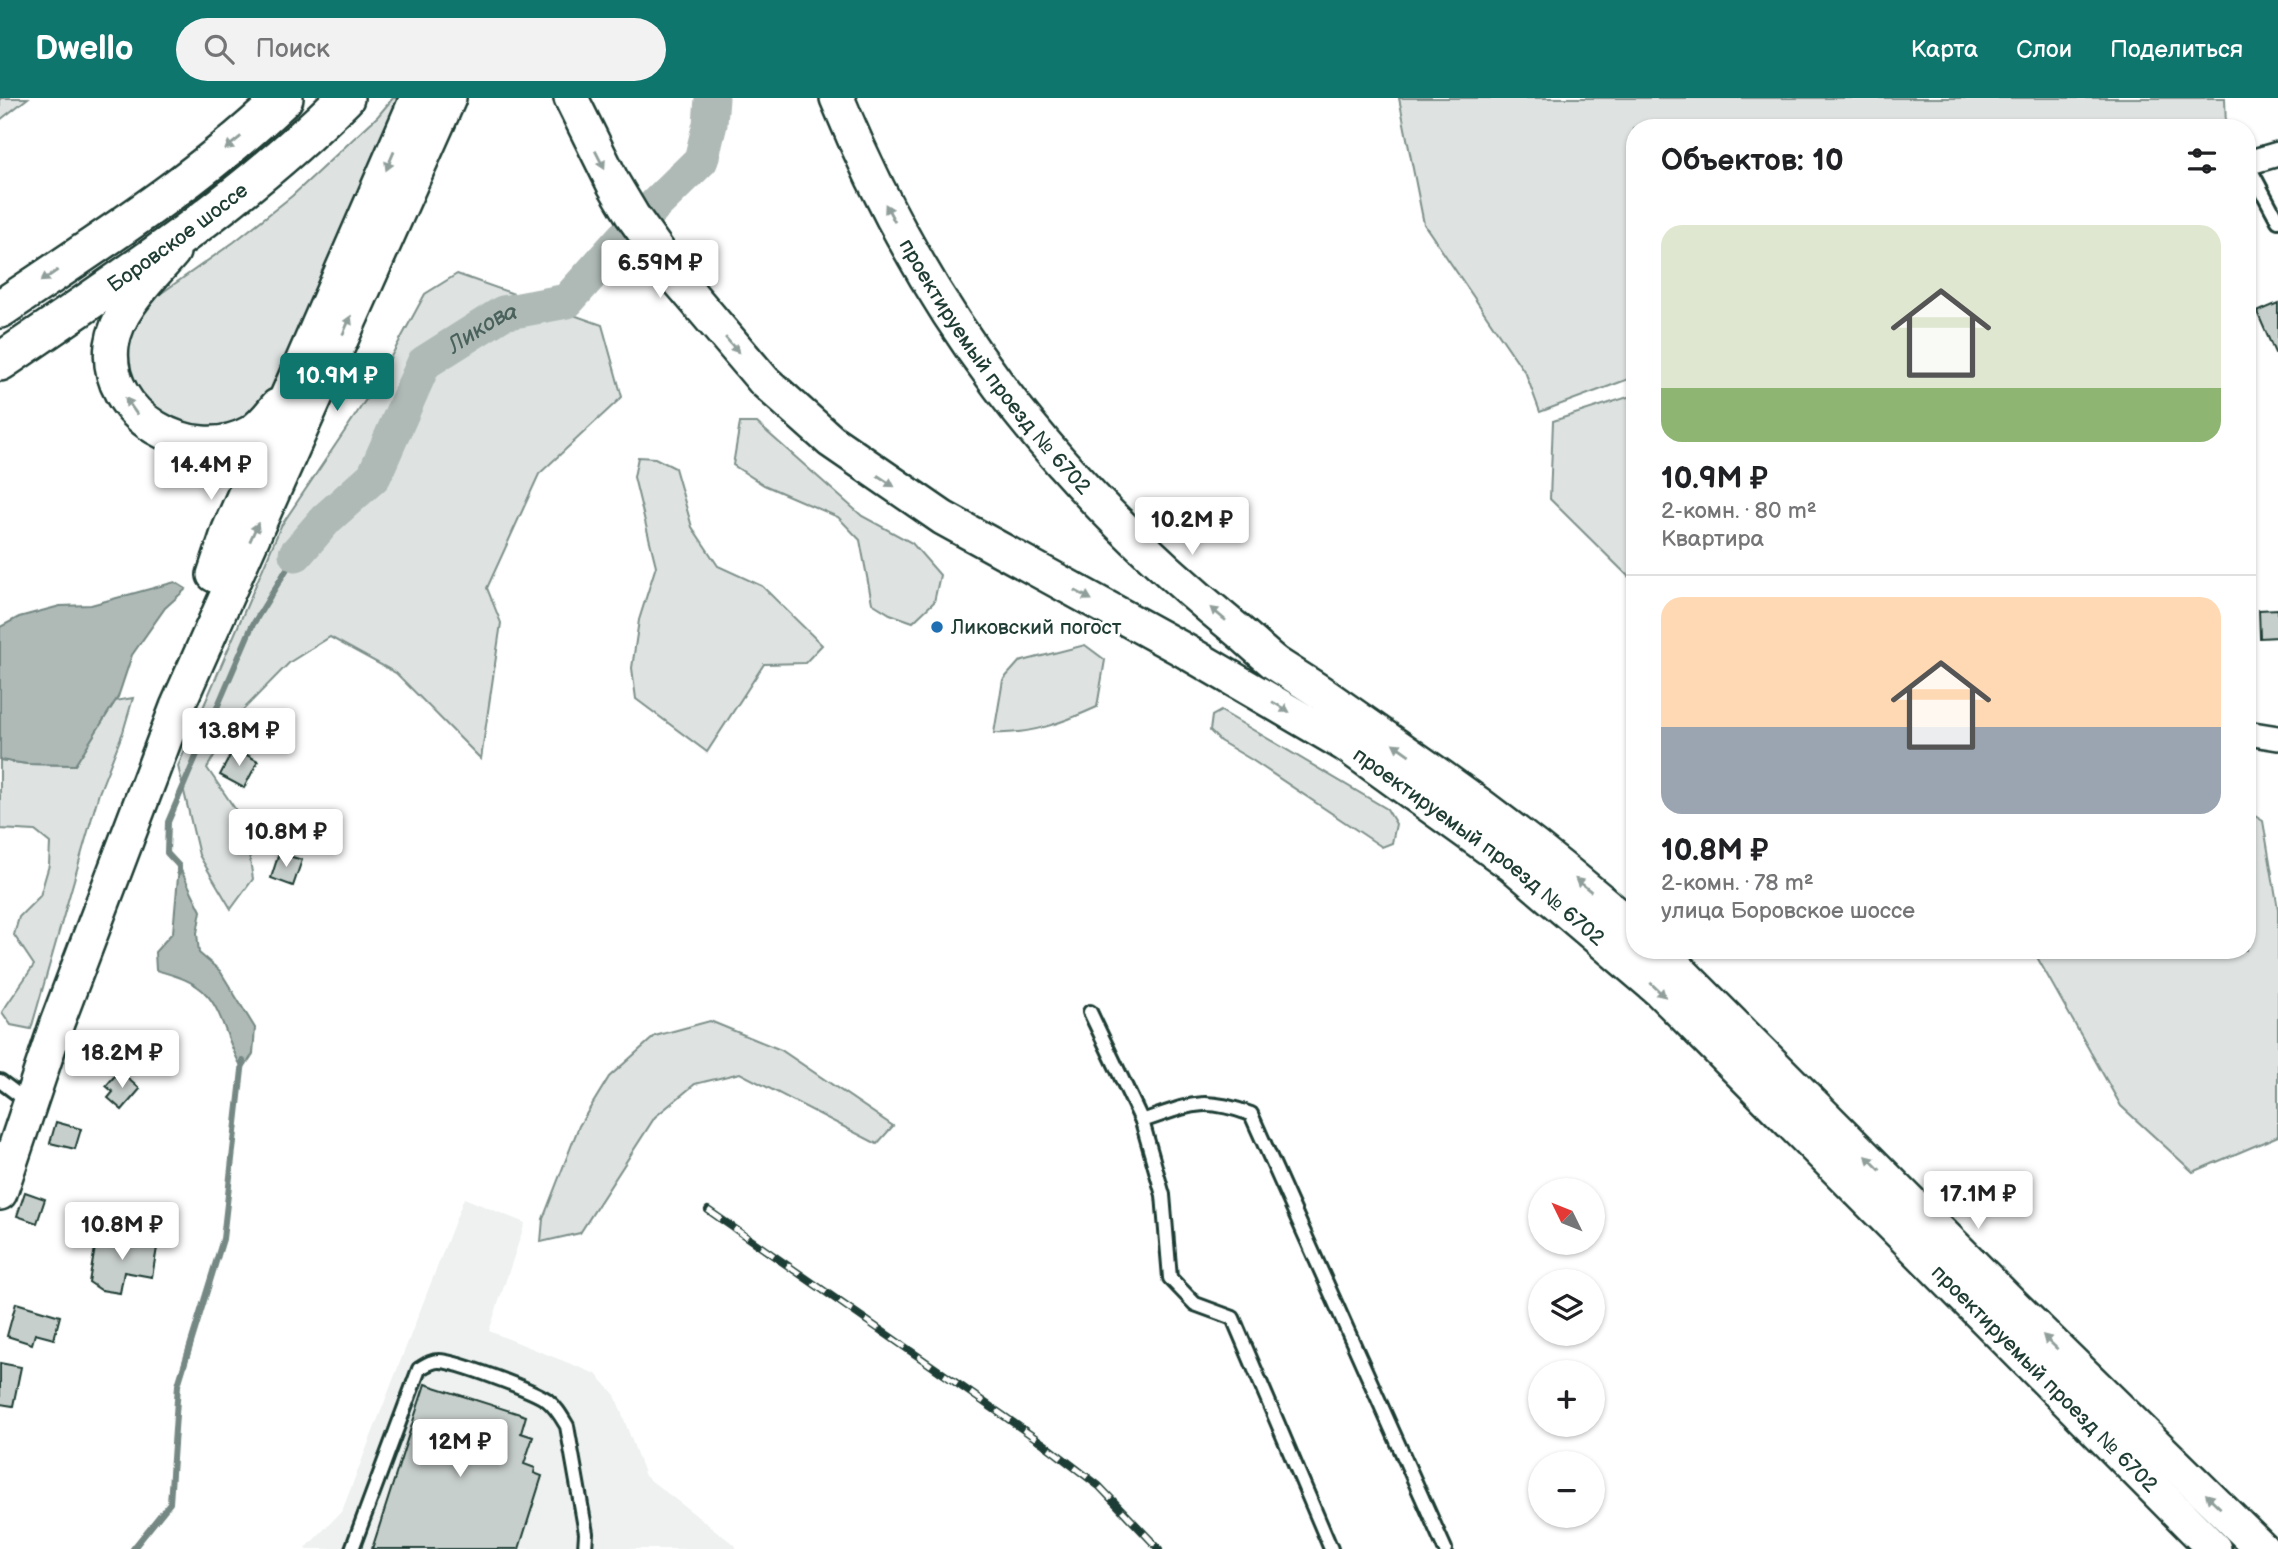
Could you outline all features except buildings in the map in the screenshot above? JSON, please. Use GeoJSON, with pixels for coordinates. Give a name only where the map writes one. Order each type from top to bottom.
{"type":"FeatureCollection","features":[{"type":"Feature","properties":{"kind":"main road","name":"Боровское шоссе"},"geometry":{"type":"LineString","coordinates":[[0,309],[158,203],[285,98]]}},
{"type":"Feature","properties":{"kind":"main road","name":"Боровское шоссе"},"geometry":{"type":"LineString","coordinates":[[0,362],[192,230],[285,154],[345,98]]}},
{"type":"Feature","properties":{"kind":"main road"},"geometry":{"type":"LineString","coordinates":[[177,707],[229,530],[417,98]]}},
{"type":"Feature","properties":{"kind":"main road"},"geometry":{"type":"LineString","coordinates":[[0,1193],[29,1102],[177,707],[449,98]]}},
{"type":"Feature","properties":{"kind":"main road","name":"проектируемый проезд № 6702"},"geometry":{"type":"LineString","coordinates":[[571,98],[612,184],[673,272],[727,340],[764,380],[831,441],[943,518],[1180,648],[1346,745],[1511,864],[1660,991],[2214,1549]]}},
{"type":"Feature","properties":{"kind":"main road","name":"проектируемый проезд № 6702"},"geometry":{"type":"LineString","coordinates":[[837,98],[881,197],[940,302],[1012,406],[1085,491],[1171,575],[1275,663],[1513,830],[1583,884],[1626,922]]}},
{"type":"Feature","properties":{"kind":"main road"},"geometry":{"type":"LineString","coordinates":[[192,230],[138,294],[117,328],[112,345],[113,365],[120,388],[132,409],[150,425],[175,437],[213,444],[230,441],[252,432],[276,407],[320,324]]}},
{"type":"Feature","properties":{"kind":"main road","name":"проектируемый проезд № 6702"},"geometry":{"type":"LineString","coordinates":[[1668,959],[2016,1308],[2262,1549]]}},
{"type":"Feature","properties":{"kind":"street"},"geometry":{"type":"LineString","coordinates":[[2256,161],[2278,154]]}},
{"type":"Feature","properties":{"kind":"street"},"geometry":{"type":"LineString","coordinates":[[2256,734],[2278,738]]}},
{"type":"Feature","properties":{"kind":"lane"},"geometry":{"type":"LineString","coordinates":[[2256,178],[2278,221]]}},
{"type":"Feature","properties":{"kind":"lane"},"geometry":{"type":"LineString","coordinates":[[1090,1012],[1142,1121],[1163,1195],[1170,1278],[1195,1304],[1234,1318],[1331,1549]]}},
{"type":"Feature","properties":{"kind":"lane"},"geometry":{"type":"LineString","coordinates":[[0,1081],[29,1102]]}},
{"type":"Feature","properties":{"kind":"lane"},"geometry":{"type":"LineString","coordinates":[[1142,1121],[1195,1103],[1225,1104],[1251,1114],[1445,1549]]}},
{"type":"Feature","properties":{"kind":"lane"},"geometry":{"type":"LineString","coordinates":[[352,1549],[419,1369],[428,1363],[441,1361],[513,1383],[547,1400],[559,1412],[567,1426],[586,1533],[585,1549]]}},
{"type":"Feature","properties":{"kind":"shaded area"},"geometry":{"type":"Polygon","coordinates":[[[0,98],[28,98],[0,120],[0,98]]]}},
{"type":"Feature","properties":{"kind":"shaded area"},"geometry":{"type":"Polygon","coordinates":[[[393,98],[406,98],[271,400],[231,426],[200,430],[147,408],[127,372],[128,331],[153,299],[234,242],[292,196],[378,116],[393,98]]]}},
{"type":"Feature","properties":{"kind":"shaded area"},"geometry":{"type":"Polygon","coordinates":[[[1399,98],[2225,98],[2226,119],[1626,119],[1626,380],[1540,412],[1526,374],[1424,224],[1399,98]]]}},
{"type":"Feature","properties":{"kind":"shaded area"},"geometry":{"type":"Polygon","coordinates":[[[457,274],[602,325],[622,397],[539,474],[487,588],[501,623],[481,759],[396,673],[330,637],[290,662],[237,716],[207,768],[244,822],[253,879],[231,909],[199,855],[178,766],[281,526],[375,386],[425,294],[457,274]]]}},
{"type":"Feature","properties":{"kind":"shaded area"},"geometry":{"type":"Polygon","coordinates":[[[1626,398],[1626,574],[1550,499],[1553,421],[1626,398]]]}},
{"type":"Feature","properties":{"kind":"shaded area"},"geometry":{"type":"Polygon","coordinates":[[[740,423],[757,423],[862,516],[912,543],[940,575],[934,602],[913,622],[890,614],[872,603],[860,540],[838,517],[764,485],[733,465],[740,423]]]}},
{"type":"Feature","properties":{"kind":"shaded area"},"geometry":{"type":"Polygon","coordinates":[[[638,457],[655,458],[675,468],[692,527],[718,566],[762,586],[822,645],[805,663],[764,664],[707,752],[636,699],[632,668],[639,620],[656,566],[634,477],[638,457]]]}},
{"type":"Feature","properties":{"kind":"shaded area"},"geometry":{"type":"Polygon","coordinates":[[[175,582],[186,589],[165,608],[132,655],[118,697],[75,765],[27,764],[0,760],[0,627],[19,617],[60,606],[91,605],[175,582]]]}},
{"type":"Feature","properties":{"kind":"shaded area"},"geometry":{"type":"Polygon","coordinates":[[[1085,645],[1105,660],[1097,707],[1047,726],[1021,732],[994,733],[1003,680],[1019,662],[1085,645]]]}},
{"type":"Feature","properties":{"kind":"shaded area"},"geometry":{"type":"Polygon","coordinates":[[[133,698],[99,793],[31,1029],[11,1025],[2,1012],[34,965],[14,935],[19,917],[40,896],[49,865],[50,843],[35,831],[0,829],[0,760],[27,764],[75,765],[115,701],[133,698]]]}},
{"type":"Feature","properties":{"kind":"shaded area"},"geometry":{"type":"Polygon","coordinates":[[[1221,711],[1387,809],[1396,824],[1392,843],[1382,847],[1220,741],[1210,731],[1212,716],[1221,711]]]}},
{"type":"Feature","properties":{"kind":"shaded area"},"geometry":{"type":"Polygon","coordinates":[[[2256,817],[2263,821],[2278,909],[2278,1136],[2193,1172],[2121,1106],[2038,959],[2256,959],[2256,817]]]}},
{"type":"Feature","properties":{"kind":"shaded area"},"geometry":{"type":"Polygon","coordinates":[[[179,866],[201,911],[197,933],[199,953],[220,971],[255,1028],[253,1054],[243,1069],[217,1010],[206,994],[189,982],[156,970],[155,952],[173,932],[179,866]]]}},
{"type":"Feature","properties":{"kind":"shaded area"},"geometry":{"type":"Polygon","coordinates":[[[710,1021],[781,1050],[893,1126],[877,1144],[740,1073],[695,1084],[655,1117],[580,1233],[541,1242],[543,1219],[579,1126],[609,1077],[655,1036],[710,1021]]]}},
{"type":"Feature","properties":{"kind":"shaded area"},"geometry":{"type":"Polygon","coordinates":[[[464,1198],[525,1223],[489,1331],[596,1374],[615,1395],[645,1476],[736,1546],[736,1549],[305,1549],[342,1511],[464,1198]]]}},
{"type":"Feature","properties":{"kind":"waterway","name":"Ликова"},"geometry":{"type":"LineString","coordinates":[[649,211],[701,160],[710,124],[712,98]]}},
{"type":"Feature","properties":{"kind":"waterway","name":"Ликова"},"geometry":{"type":"LineString","coordinates":[[296,554],[326,519],[374,476],[424,363],[503,313],[567,301],[624,237]]}},
{"type":"Feature","properties":{"kind":"waterway"},"geometry":{"type":"LineString","coordinates":[[179,872],[179,866],[167,853],[168,822],[252,626],[296,554]]}},
{"type":"Feature","properties":{"kind":"waterway"},"geometry":{"type":"LineString","coordinates":[[133,1549],[170,1503],[178,1385],[223,1239],[243,1061]]}},
{"type":"Feature","properties":{"kind":"railway"},"geometry":{"type":"LineString","coordinates":[[708,1210],[1044,1444],[1099,1486],[1159,1549]]}},
{"type":"Feature","properties":{"kind":"place","name":"Ликовский погост"},"geometry":{"type":"Point","coordinates":[937,627]}}]}
